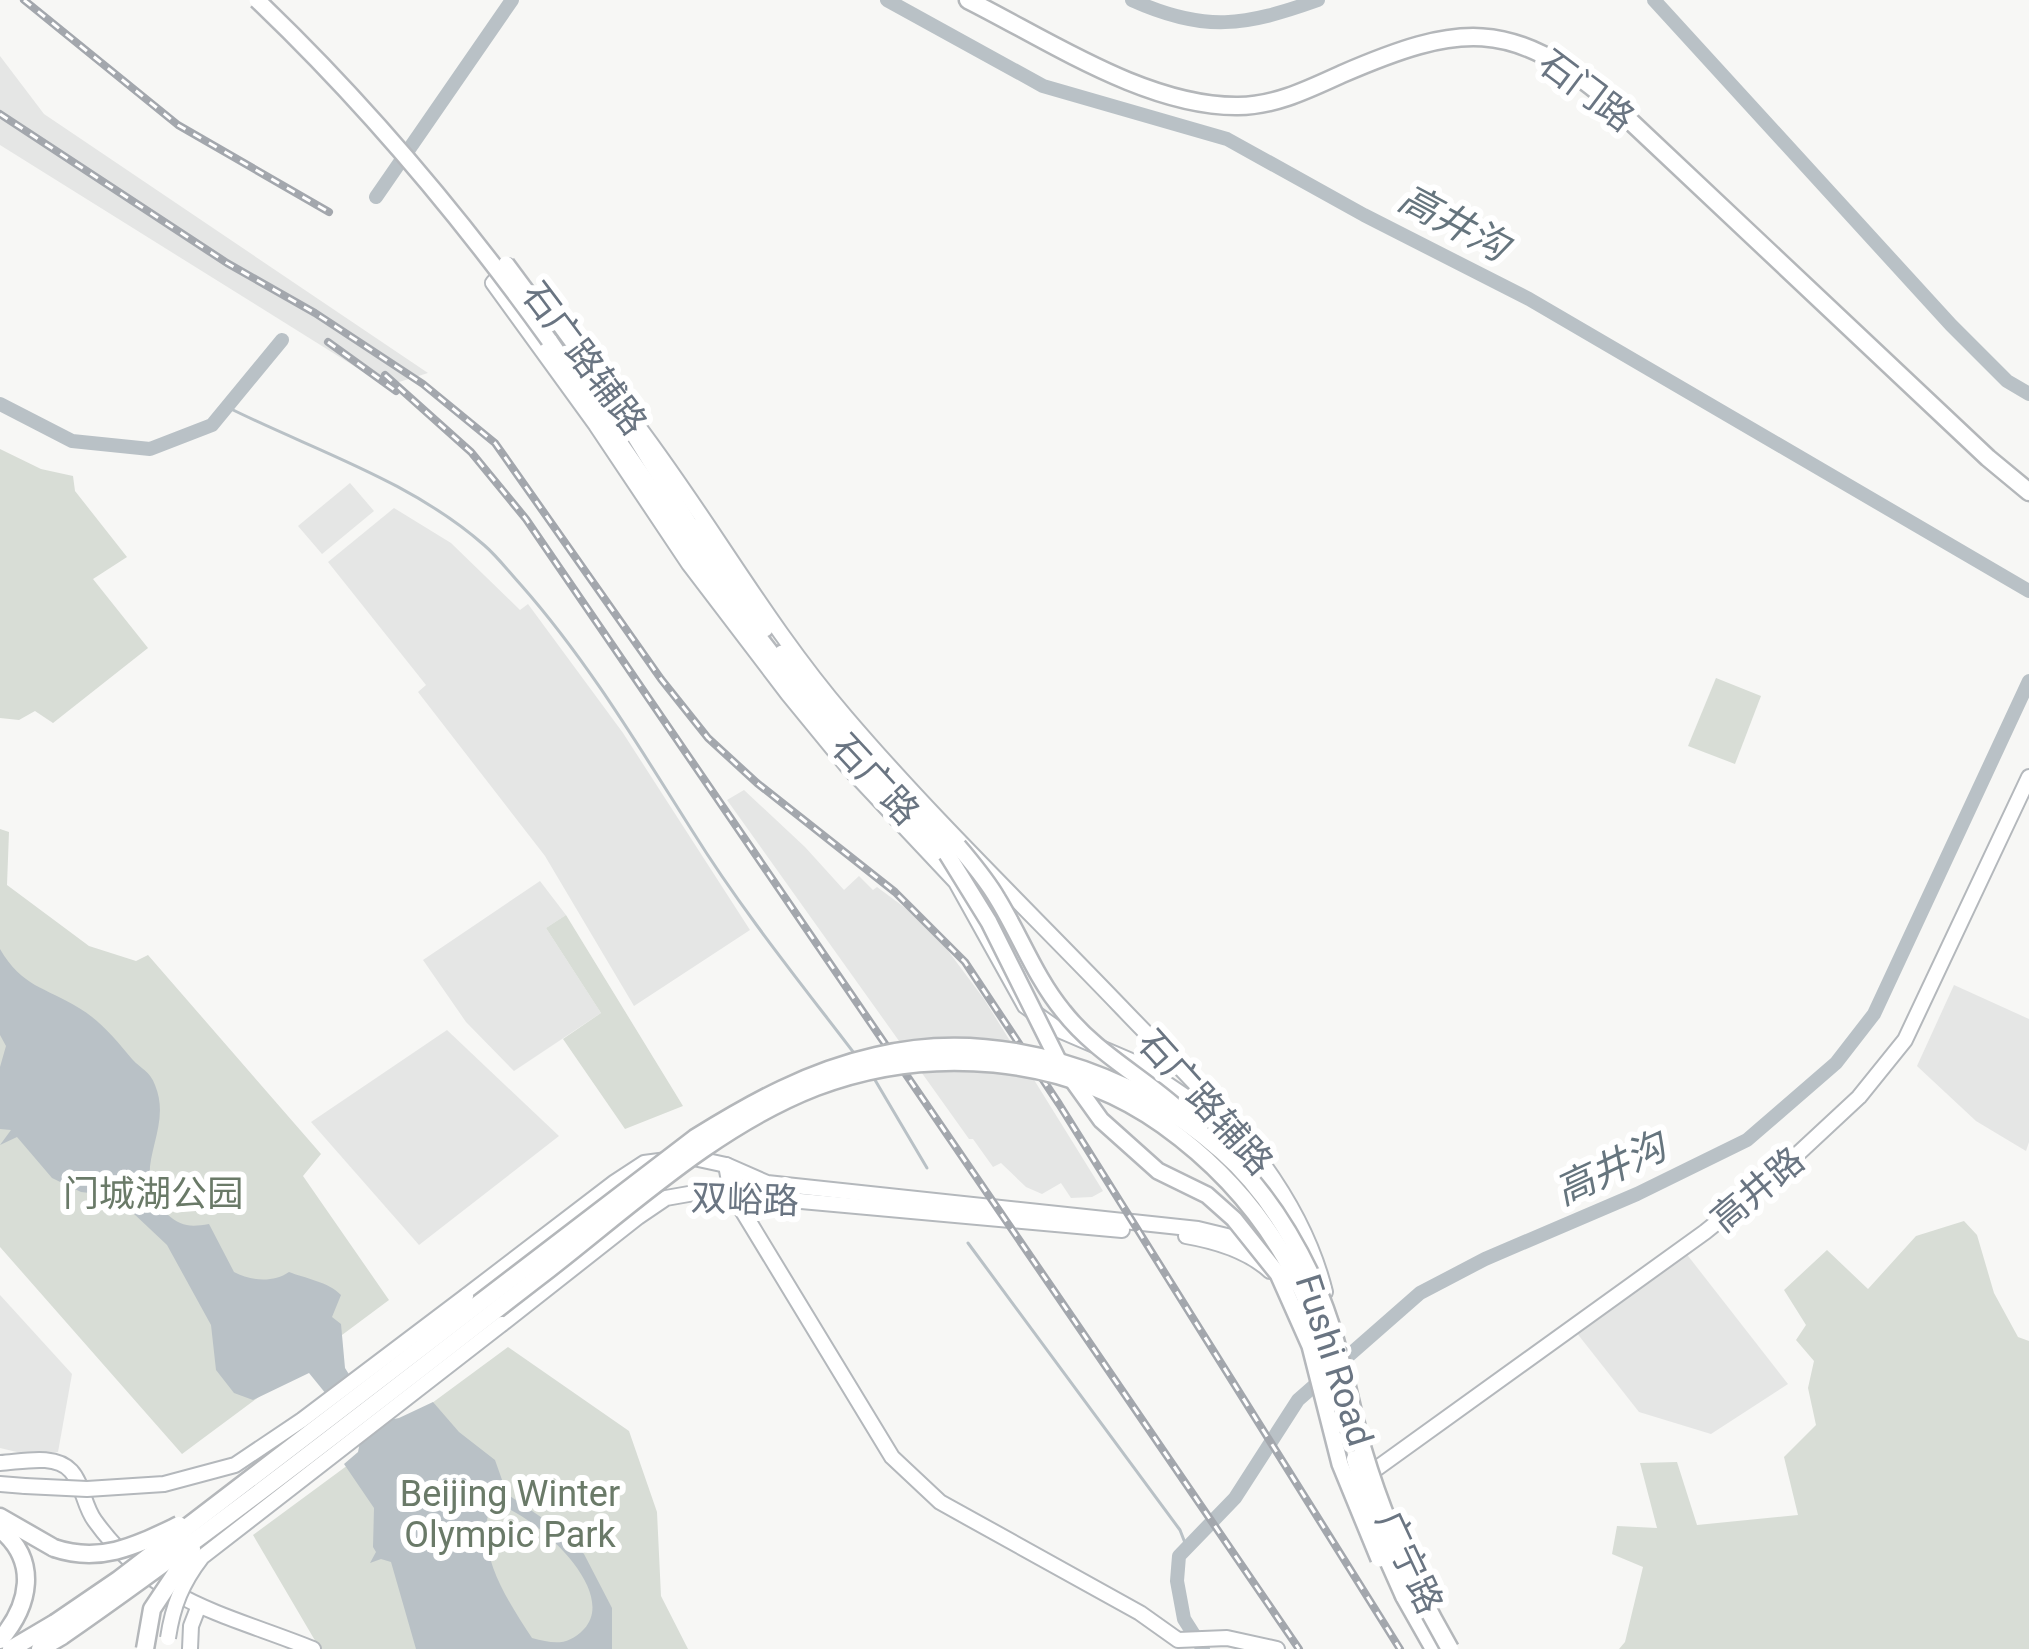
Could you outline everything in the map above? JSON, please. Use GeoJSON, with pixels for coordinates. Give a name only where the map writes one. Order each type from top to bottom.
{"type":"FeatureCollection","features":[{"type":"Feature","properties":{"kind":"highway","name":"石门路"},"geometry":{"type":"LineString","coordinates":[[968,0],[1155,92],[1234,106],[1271,102],[1415,45],[1450,38],[1483,36],[1531,47],[1557,60],[1610,102],[2029,492]]}},
{"type":"Feature","properties":{"kind":"highway","name":"石门路"},"geometry":{"type":"LineString","coordinates":[[985,0],[1153,83],[1212,98],[1273,95],[1412,39],[1452,30],[1481,29],[1533,40],[1561,55],[1620,102],[2029,479]]}},
{"type":"Feature","properties":{"kind":"highway","name":"Fushi Road"},"geometry":{"type":"LineString","coordinates":[[407,1358],[695,1138],[812,1074],[878,1055],[978,1047],[1092,1072],[1149,1099],[1222,1151],[1280,1220],[1317,1289],[1389,1526],[1412,1584],[1451,1649]]}},
{"type":"Feature","properties":{"kind":"highway","name":"Fushi Road"},"geometry":{"type":"LineString","coordinates":[[400,1384],[702,1150],[766,1110],[818,1087],[881,1068],[931,1061],[983,1061],[1063,1077],[1114,1096],[1184,1140],[1225,1174],[1263,1220],[1306,1296],[1380,1542],[1432,1649]]}},
{"type":"Feature","properties":{"kind":"highway"},"geometry":{"type":"LineString","coordinates":[[145,1649],[152,1610],[208,1520],[407,1358],[466,1296]]}},
{"type":"Feature","properties":{"kind":"highway"},"geometry":{"type":"LineString","coordinates":[[40,1649],[58,1629],[400,1384],[502,1324]]}},
{"type":"Feature","properties":{"kind":"highway"},"geometry":{"type":"LineString","coordinates":[[0,1517],[54,1549],[104,1555],[208,1520]]}},
{"type":"Feature","properties":{"kind":"highway"},"geometry":{"type":"LineString","coordinates":[[0,1529],[16,1544],[28,1583],[24,1605],[0,1640]]}},
{"type":"Feature","properties":{"kind":"highway"},"geometry":{"type":"LineString","coordinates":[[11,1649],[58,1629]]}},
{"type":"Feature","properties":{"kind":"main road","name":"石广路"},"geometry":{"type":"LineString","coordinates":[[257,0],[354,94],[492,260],[814,692],[998,899],[1063,1012],[1089,1040],[1168,1099],[1222,1151]]}},
{"type":"Feature","properties":{"kind":"main road","name":"石广路"},"geometry":{"type":"LineString","coordinates":[[272,0],[355,81],[523,285],[720,584],[803,699],[862,768],[952,850],[1058,1060],[1101,1120],[1158,1171],[1207,1195],[1234,1219],[1278,1274],[1310,1346],[1340,1464],[1382,1564],[1404,1596]]}},
{"type":"Feature","properties":{"kind":"main road"},"geometry":{"type":"LineString","coordinates":[[604,386],[688,522]]}},
{"type":"Feature","properties":{"kind":"main road"},"geometry":{"type":"LineString","coordinates":[[596,425],[720,584]]}},
{"type":"Feature","properties":{"kind":"street","name":"石广路辅路"},"geometry":{"type":"LineString","coordinates":[[1288,1262],[1307,1249],[1279,1190],[1235,1139],[1180,1082],[834,703],[650,443],[511,262],[493,283],[679,550],[788,694],[847,766],[956,882],[1024,1006],[1059,1030],[1180,1082],[1255,1152],[1294,1209],[1318,1266],[1336,1339]]}},
{"type":"Feature","properties":{"kind":"street","name":"高井路"},"geometry":{"type":"LineString","coordinates":[[1352,1485],[1706,1232],[1859,1097],[1905,1040],[2029,777]]}},
{"type":"Feature","properties":{"kind":"street","name":"双峪路"},"geometry":{"type":"LineString","coordinates":[[0,1484],[87,1490],[164,1484],[235,1465],[644,1163],[686,1156],[726,1166],[766,1184],[1198,1229],[1260,1244],[1288,1262],[1319,1298],[1336,1339],[1373,1473]]}},
{"type":"Feature","properties":{"kind":"street"},"geometry":{"type":"LineString","coordinates":[[726,1166],[731,1192],[892,1457],[940,1502],[1140,1613],[1178,1640],[1277,1649]]}},
{"type":"Feature","properties":{"kind":"street","name":"双峪路"},"geometry":{"type":"LineString","coordinates":[[168,1643],[172,1608],[202,1557],[666,1198],[700,1192],[1194,1237],[1257,1260],[1274,1275],[1300,1314],[1352,1485]]}},
{"type":"Feature","properties":{"kind":"street"},"geometry":{"type":"LineString","coordinates":[[0,1463],[52,1460],[71,1471],[93,1519],[155,1583],[197,1608],[314,1649]]}},
{"type":"Feature","properties":{"kind":"street","name":"广宁路"},"geometry":{"type":"LineString","coordinates":[[1373,1473],[1388,1526],[1451,1649]]}},
{"type":"Feature","properties":{"kind":"street","name":"广宁路"},"geometry":{"type":"LineString","coordinates":[[1352,1485],[1403,1603],[1432,1649]]}},
{"type":"Feature","properties":{"kind":"street"},"geometry":{"type":"LineString","coordinates":[[190,1649],[197,1608]]}},
{"type":"Feature","properties":{"kind":"shaded area"},"geometry":{"type":"Polygon","coordinates":[[[0,56],[44,114],[428,373],[386,386],[0,145],[0,56]]]}},
{"type":"Feature","properties":{"kind":"shaded area"},"geometry":{"type":"Polygon","coordinates":[[[350,483],[374,511],[322,554],[298,526],[350,483]]]}},
{"type":"Feature","properties":{"kind":"shaded area"},"geometry":{"type":"Polygon","coordinates":[[[394,508],[451,543],[520,610],[528,604],[623,733],[750,930],[634,1006],[545,856],[418,692],[426,685],[328,562],[394,508]]]}},
{"type":"Feature","properties":{"kind":"shaded area"},"geometry":{"type":"Polygon","coordinates":[[[744,790],[844,890],[859,876],[908,910],[940,940],[984,999],[1103,1191],[1071,1198],[1061,1183],[1042,1194],[1026,1187],[1001,1163],[993,1167],[727,800],[744,790]]]}},
{"type":"Feature","properties":{"kind":"shaded area"},"geometry":{"type":"Polygon","coordinates":[[[540,881],[566,915],[546,928],[601,1013],[514,1071],[466,1022],[423,960],[540,881]]]}},
{"type":"Feature","properties":{"kind":"shaded area"},"geometry":{"type":"Polygon","coordinates":[[[0,949],[26,979],[94,1019],[151,1076],[160,1103],[150,1182],[167,1214],[186,1225],[209,1224],[234,1272],[262,1280],[289,1272],[341,1295],[332,1317],[341,1324],[345,1368],[379,1422],[433,1402],[459,1432],[495,1460],[507,1494],[566,1534],[584,1554],[612,1608],[612,1649],[416,1649],[391,1562],[370,1563],[376,1552],[374,1508],[344,1464],[358,1452],[361,1437],[309,1373],[253,1400],[234,1393],[216,1370],[211,1325],[167,1245],[115,1196],[81,1192],[52,1178],[17,1137],[0,1145],[11,1130],[0,1129],[0,1067],[6,1046],[0,1035],[0,949]],[[496,1504],[490,1508],[487,1542],[496,1576],[532,1638],[566,1641],[584,1629],[592,1613],[590,1594],[567,1555],[512,1510],[496,1504]]]}},
{"type":"Feature","properties":{"kind":"shaded area"},"geometry":{"type":"Polygon","coordinates":[[[1954,985],[2029,1019],[2026,1151],[1976,1121],[1917,1066],[1954,985]]]}},
{"type":"Feature","properties":{"kind":"shaded area"},"geometry":{"type":"Polygon","coordinates":[[[447,1030],[559,1136],[419,1245],[311,1122],[447,1030]]]}},
{"type":"Feature","properties":{"kind":"shaded area"},"geometry":{"type":"Polygon","coordinates":[[[1685,1252],[1788,1384],[1711,1434],[1639,1412],[1576,1332],[1685,1252]]]}},
{"type":"Feature","properties":{"kind":"shaded area"},"geometry":{"type":"Polygon","coordinates":[[[0,1295],[72,1374],[58,1452],[0,1448],[0,1295]]]}},
{"type":"Feature","properties":{"kind":"green space"},"geometry":{"type":"Polygon","coordinates":[[[0,449],[41,469],[73,476],[75,491],[127,557],[93,579],[148,648],[53,723],[35,711],[19,720],[0,718],[0,449]]]}},
{"type":"Feature","properties":{"kind":"green space"},"geometry":{"type":"Polygon","coordinates":[[[1716,678],[1761,696],[1735,764],[1688,746],[1716,678]]]}},
{"type":"Feature","properties":{"kind":"green space","name":"门城湖公园"},"geometry":{"type":"Polygon","coordinates":[[[0,829],[9,832],[7,885],[89,946],[136,961],[148,955],[321,1154],[303,1176],[389,1300],[182,1454],[0,1247],[0,829]]]}},
{"type":"Feature","properties":{"kind":"green space"},"geometry":{"type":"Polygon","coordinates":[[[566,915],[683,1106],[625,1129],[563,1039],[601,1013],[546,928],[566,915]]]}},
{"type":"Feature","properties":{"kind":"green space"},"geometry":{"type":"Polygon","coordinates":[[[1964,1221],[1977,1235],[1994,1293],[2018,1337],[2029,1341],[2029,1649],[1619,1649],[1625,1642],[1643,1567],[1612,1554],[1617,1526],[1657,1528],[1640,1463],[1677,1462],[1697,1525],[1798,1515],[1784,1457],[1816,1425],[1808,1388],[1814,1361],[1796,1340],[1806,1325],[1784,1290],[1827,1250],[1868,1289],[1916,1236],[1964,1221]]]}},
{"type":"Feature","properties":{"kind":"green space","name":"Beijing Winter Olympic Park"},"geometry":{"type":"Polygon","coordinates":[[[508,1347],[629,1431],[657,1512],[661,1596],[688,1649],[320,1649],[253,1535],[508,1347]]]}},
{"type":"Feature","properties":{"kind":"waterway"},"geometry":{"type":"LineString","coordinates":[[376,197],[512,0]]}},
{"type":"Feature","properties":{"kind":"waterway","name":"高井沟"},"geometry":{"type":"LineString","coordinates":[[887,0],[1043,86],[1227,139],[1529,299],[2029,591]]}},
{"type":"Feature","properties":{"kind":"waterway"},"geometry":{"type":"LineString","coordinates":[[1132,0],[1182,18],[1225,22],[1268,16],[1318,0]]}},
{"type":"Feature","properties":{"kind":"waterway"},"geometry":{"type":"LineString","coordinates":[[1654,0],[1951,325],[2007,381],[2029,394]]}},
{"type":"Feature","properties":{"kind":"waterway"},"geometry":{"type":"LineString","coordinates":[[0,404],[72,441],[150,449],[212,425],[282,340]]}},
{"type":"Feature","properties":{"kind":"waterway"},"geometry":{"type":"LineString","coordinates":[[227,407],[393,484],[455,522],[494,554],[591,674],[731,889],[854,1053]]}},
{"type":"Feature","properties":{"kind":"waterway","name":"高井沟"},"geometry":{"type":"LineString","coordinates":[[1203,1649],[1184,1619],[1177,1581],[1179,1556],[1235,1498],[1298,1400],[1420,1293],[1747,1140],[1836,1063],[1874,1014],[2029,681]]}},
{"type":"Feature","properties":{"kind":"waterway"},"geometry":{"type":"LineString","coordinates":[[875,1080],[927,1168]]}},
{"type":"Feature","properties":{"kind":"waterway"},"geometry":{"type":"LineString","coordinates":[[968,1243],[1180,1530],[1187,1548]]}},
{"type":"Feature","properties":{"kind":"railway"},"geometry":{"type":"LineString","coordinates":[[24,0],[178,125],[329,212]]}},
{"type":"Feature","properties":{"kind":"railway"},"geometry":{"type":"LineString","coordinates":[[0,114],[423,384],[495,443],[708,738],[895,892],[965,962],[1400,1649]]}},
{"type":"Feature","properties":{"kind":"railway"},"geometry":{"type":"LineString","coordinates":[[328,342],[396,391]]}},
{"type":"Feature","properties":{"kind":"railway"},"geometry":{"type":"LineString","coordinates":[[385,375],[471,452],[526,519],[1299,1649]]}}]}
